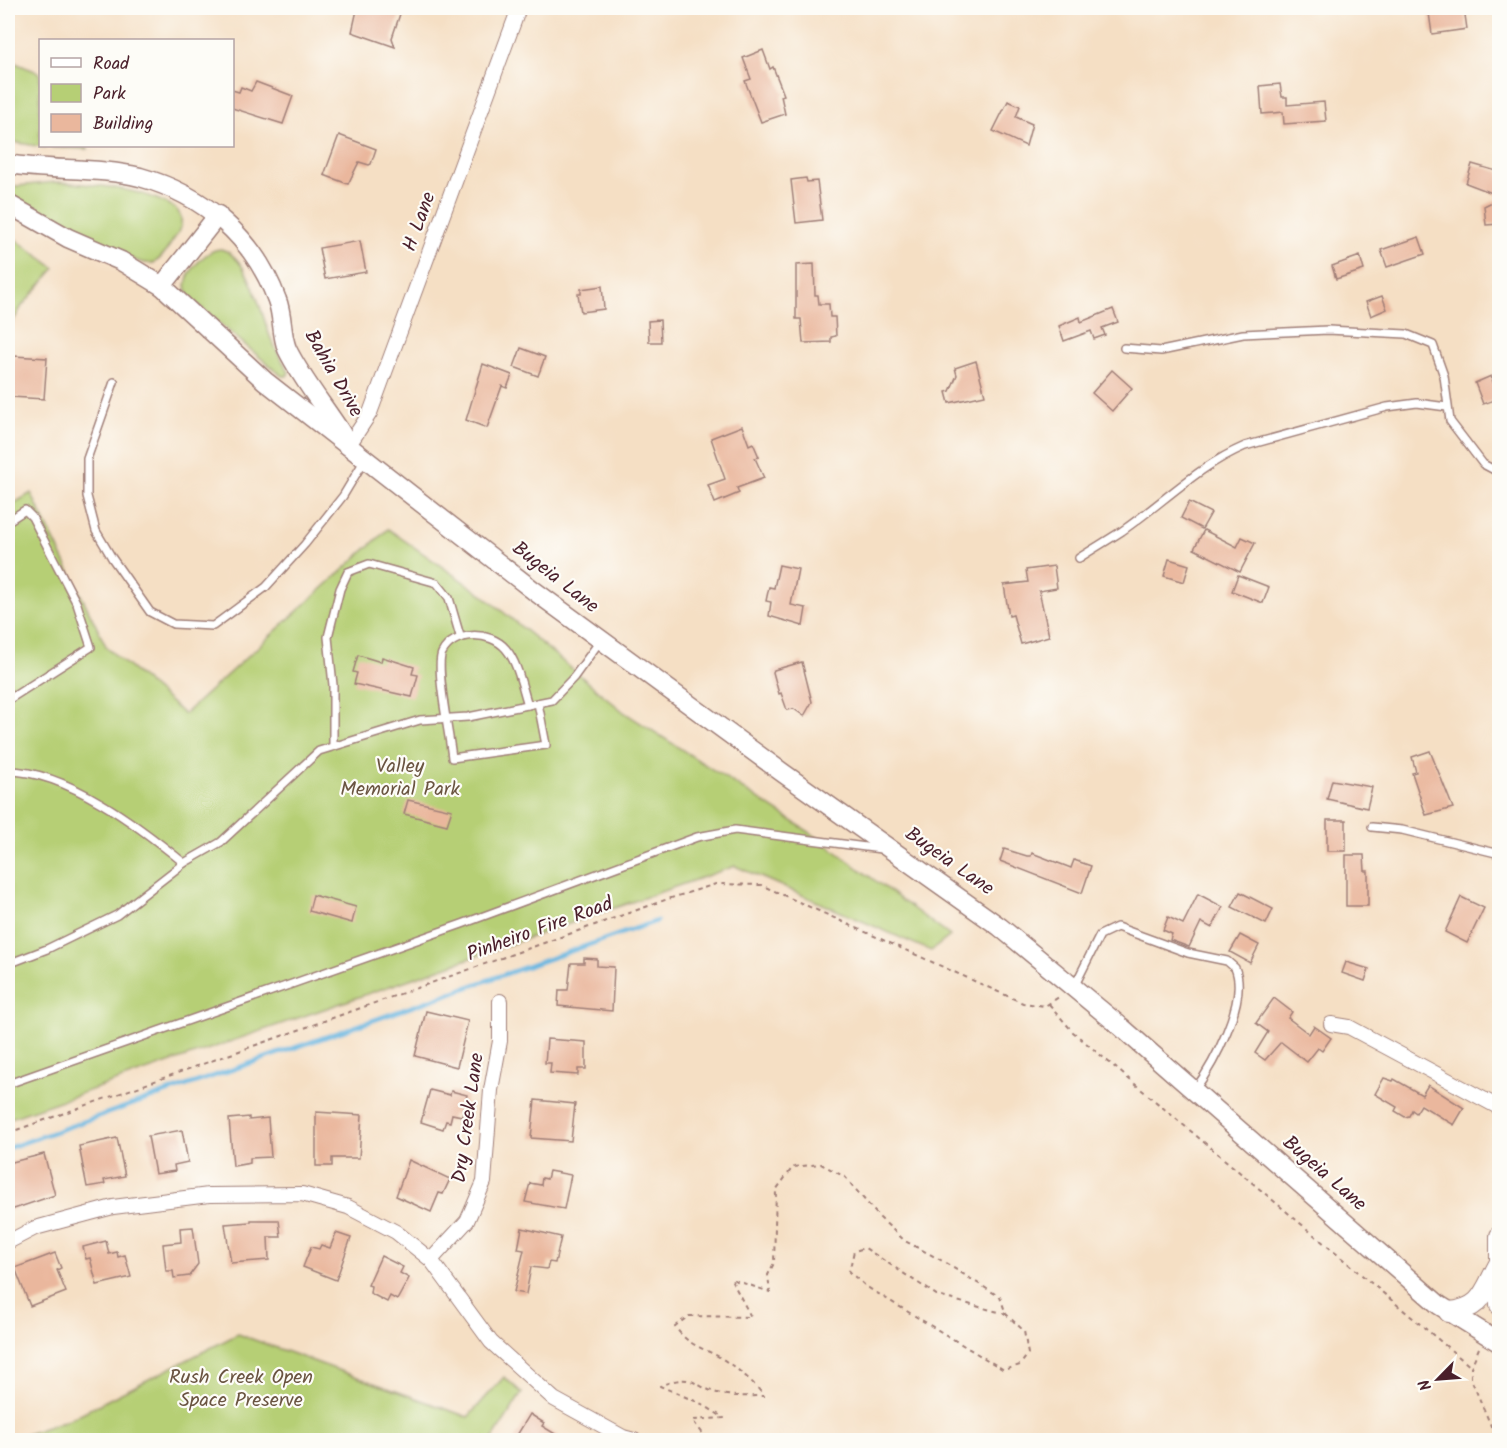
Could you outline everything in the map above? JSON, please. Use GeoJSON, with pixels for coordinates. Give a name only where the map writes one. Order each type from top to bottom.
{"type":"FeatureCollection","features":[{"type":"Feature","properties":{"kind":"main road"},"geometry":{"type":"LineString","coordinates":[[1500,1236],[1500,1305]]}},
{"type":"Feature","properties":{"kind":"main road"},"geometry":{"type":"LineString","coordinates":[[1449,1312],[1469,1309],[1476,1304],[1499,1264]]}},
{"type":"Feature","properties":{"kind":"street","name":"H Lane"},"geometry":{"type":"LineString","coordinates":[[349,446],[370,413],[519,8]]}},
{"type":"Feature","properties":{"kind":"street","name":"Bahia Drive"},"geometry":{"type":"LineString","coordinates":[[8,164],[138,177],[179,192],[218,215],[240,234],[263,266],[278,302],[287,347],[349,446]]}},
{"type":"Feature","properties":{"kind":"street","name":"Bahia Drive"},"geometry":{"type":"LineString","coordinates":[[8,204],[68,238],[121,261],[162,286],[265,381],[349,446]]}},
{"type":"Feature","properties":{"kind":"street"},"geometry":{"type":"LineString","coordinates":[[162,286],[218,215]]}},
{"type":"Feature","properties":{"kind":"street","name":"Bugeia Lane"},"geometry":{"type":"LineString","coordinates":[[349,446],[600,641],[1000,927],[1074,988],[1449,1312],[1492,1340]]}},
{"type":"Feature","properties":{"kind":"street","name":"Dry Creek Lane"},"geometry":{"type":"LineString","coordinates":[[430,1260],[467,1221],[484,1182],[491,1090],[500,1041],[500,1001]]}},
{"type":"Feature","properties":{"kind":"street"},"geometry":{"type":"LineString","coordinates":[[1331,1024],[1349,1027],[1500,1108]]}},
{"type":"Feature","properties":{"kind":"street"},"geometry":{"type":"LineString","coordinates":[[8,1242],[34,1228],[113,1207],[210,1195],[302,1194],[348,1207],[396,1232],[430,1260],[491,1342],[554,1399],[623,1437],[634,1440]]}},
{"type":"Feature","properties":{"kind":"lane"},"geometry":{"type":"LineString","coordinates":[[1124,348],[1161,351],[1243,334],[1328,330],[1406,334],[1432,345],[1444,376],[1450,421],[1459,436],[1483,464],[1500,473]]}},
{"type":"Feature","properties":{"kind":"lane"},"geometry":{"type":"LineString","coordinates":[[114,382],[87,459],[87,496],[96,531],[112,558],[150,612],[173,624],[213,626],[266,587],[305,544],[343,495],[366,459]]}},
{"type":"Feature","properties":{"kind":"lane"},"geometry":{"type":"LineString","coordinates":[[1079,558],[1123,530],[1183,482],[1236,450],[1387,407],[1417,403],[1448,407]]}},
{"type":"Feature","properties":{"kind":"lane"},"geometry":{"type":"LineString","coordinates":[[8,521],[25,510],[32,517],[77,604],[91,647],[8,699]]}},
{"type":"Feature","properties":{"kind":"lane"},"geometry":{"type":"LineString","coordinates":[[333,746],[333,685],[328,638],[340,589],[348,572],[369,564],[437,583],[449,598],[460,636]]}},
{"type":"Feature","properties":{"kind":"lane"},"geometry":{"type":"LineString","coordinates":[[528,705],[515,665],[506,648],[488,638],[460,636],[441,654],[439,676],[448,718],[452,758],[546,745],[538,703]]}},
{"type":"Feature","properties":{"kind":"lane"},"geometry":{"type":"LineString","coordinates":[[8,964],[47,949],[117,915],[184,863],[221,842],[319,751],[420,720],[448,718],[552,700],[574,677],[600,641]]}},
{"type":"Feature","properties":{"kind":"lane"},"geometry":{"type":"LineString","coordinates":[[8,771],[48,779],[97,801],[145,832],[184,863]]}},
{"type":"Feature","properties":{"kind":"lane"},"geometry":{"type":"LineString","coordinates":[[1372,827],[1402,830],[1500,854]]}},
{"type":"Feature","properties":{"kind":"lane"},"geometry":{"type":"LineString","coordinates":[[8,1084],[462,924],[697,837],[735,830],[892,850]]}},
{"type":"Feature","properties":{"kind":"lane"},"geometry":{"type":"LineString","coordinates":[[1074,988],[1100,935],[1117,927],[1188,952],[1227,961],[1235,968],[1238,986],[1233,1010],[1212,1066],[1194,1091]]}},
{"type":"Feature","properties":{"kind":"path","name":"Pinheiro Fire Road"},"geometry":{"type":"LineString","coordinates":[[8,1133],[668,899],[716,885],[761,885],[1013,999],[1023,1003],[1045,1006],[1049,1004]]}},
{"type":"Feature","properties":{"kind":"path"},"geometry":{"type":"LineString","coordinates":[[1074,988],[1049,1004],[1073,1032],[1471,1367]]}},
{"type":"Feature","properties":{"kind":"path"},"geometry":{"type":"LineString","coordinates":[[708,1440],[692,1420],[724,1418],[702,1404],[660,1386],[676,1379],[721,1394],[764,1396],[754,1383],[721,1358],[681,1336],[675,1326],[689,1316],[751,1317],[731,1279],[770,1292],[768,1275],[774,1263],[776,1190],[793,1167],[821,1164],[845,1177],[879,1218],[905,1241],[939,1258],[1000,1297],[1006,1314],[1024,1331],[1028,1354],[1020,1365],[1004,1370],[867,1287],[849,1272],[854,1251],[865,1248],[938,1296],[1006,1314]]}},
{"type":"Feature","properties":{"kind":"path"},"geometry":{"type":"LineString","coordinates":[[1492,1340],[1471,1367],[1472,1379],[1497,1440]]}},
{"type":"Feature","properties":{"kind":"green space"},"geometry":{"type":"Polygon","coordinates":[[[8,60],[39,73],[39,146],[8,141],[8,60]]]}},
{"type":"Feature","properties":{"kind":"green space"},"geometry":{"type":"Polygon","coordinates":[[[42,147],[87,147],[88,149],[42,147]]]}},
{"type":"Feature","properties":{"kind":"green space"},"geometry":{"type":"Polygon","coordinates":[[[55,182],[118,188],[150,197],[177,210],[181,218],[180,228],[168,249],[159,259],[153,263],[143,262],[126,257],[82,237],[8,197],[9,187],[55,182]]]}},
{"type":"Feature","properties":{"kind":"green space"},"geometry":{"type":"Polygon","coordinates":[[[8,234],[55,268],[22,306],[8,330],[8,234]]]}},
{"type":"Feature","properties":{"kind":"green space"},"geometry":{"type":"Polygon","coordinates":[[[221,249],[231,254],[247,274],[271,339],[289,372],[287,376],[282,376],[193,301],[189,295],[186,284],[194,267],[210,252],[221,249]]]}},
{"type":"Feature","properties":{"kind":"green space","name":"Valley Memorial Park"},"geometry":{"type":"Polygon","coordinates":[[[31,493],[107,648],[184,714],[388,529],[484,596],[625,713],[811,833],[950,936],[931,951],[735,866],[8,1119],[8,498],[10,506],[31,493]]]}},
{"type":"Feature","properties":{"kind":"green space","name":"Rush Creek Open Space Preserve"},"geometry":{"type":"Polygon","coordinates":[[[238,1334],[468,1417],[504,1377],[522,1393],[492,1440],[11,1440],[72,1418],[238,1334]]]}},
{"type":"Feature","properties":{"kind":"building"},"geometry":{"type":"Polygon","coordinates":[[[361,8],[402,8],[392,38],[395,47],[352,32],[357,10],[361,8]]]}},
{"type":"Feature","properties":{"kind":"building"},"geometry":{"type":"Polygon","coordinates":[[[1464,8],[1467,29],[1432,34],[1429,13],[1464,8]]]}},
{"type":"Feature","properties":{"kind":"building"},"geometry":{"type":"Polygon","coordinates":[[[763,50],[770,69],[773,67],[784,95],[781,96],[785,114],[761,122],[745,81],[751,79],[743,58],[763,50]]]}},
{"type":"Feature","properties":{"kind":"building"},"geometry":{"type":"Polygon","coordinates":[[[256,82],[293,96],[283,124],[234,109],[234,91],[239,92],[241,87],[251,91],[256,82]]]}},
{"type":"Feature","properties":{"kind":"building"},"geometry":{"type":"Polygon","coordinates":[[[1280,84],[1282,97],[1287,97],[1287,105],[1324,102],[1326,121],[1284,124],[1283,112],[1262,114],[1260,86],[1280,84]]]}},
{"type":"Feature","properties":{"kind":"building"},"geometry":{"type":"Polygon","coordinates":[[[1008,101],[1020,106],[1016,117],[1032,124],[1026,146],[993,131],[1008,101]]]}},
{"type":"Feature","properties":{"kind":"building"},"geometry":{"type":"Polygon","coordinates":[[[339,135],[376,149],[371,164],[359,162],[348,184],[324,175],[339,135]]]}},
{"type":"Feature","properties":{"kind":"building"},"geometry":{"type":"Polygon","coordinates":[[[1472,164],[1500,172],[1500,196],[1466,183],[1472,164]]]}},
{"type":"Feature","properties":{"kind":"building"},"geometry":{"type":"Polygon","coordinates":[[[806,178],[807,182],[817,181],[822,220],[796,223],[791,180],[806,178]]]}},
{"type":"Feature","properties":{"kind":"building"},"geometry":{"type":"Polygon","coordinates":[[[1500,198],[1500,224],[1486,225],[1484,206],[1500,198]]]}},
{"type":"Feature","properties":{"kind":"building"},"geometry":{"type":"Polygon","coordinates":[[[1419,237],[1425,254],[1387,267],[1381,250],[1419,237]]]}},
{"type":"Feature","properties":{"kind":"building"},"geometry":{"type":"Polygon","coordinates":[[[360,241],[366,272],[325,279],[319,248],[360,241]]]}},
{"type":"Feature","properties":{"kind":"building"},"geometry":{"type":"Polygon","coordinates":[[[1360,256],[1364,270],[1336,279],[1332,266],[1360,256]]]}},
{"type":"Feature","properties":{"kind":"building"},"geometry":{"type":"Polygon","coordinates":[[[814,264],[815,295],[818,295],[819,304],[829,304],[830,317],[835,317],[836,336],[831,337],[831,342],[803,343],[801,319],[796,319],[796,265],[814,264]]]}},
{"type":"Feature","properties":{"kind":"building"},"geometry":{"type":"Polygon","coordinates":[[[602,286],[604,309],[581,312],[578,294],[581,294],[581,289],[602,286]]]}},
{"type":"Feature","properties":{"kind":"building"},"geometry":{"type":"Polygon","coordinates":[[[1382,296],[1387,309],[1371,316],[1366,302],[1382,296]]]}},
{"type":"Feature","properties":{"kind":"building"},"geometry":{"type":"Polygon","coordinates":[[[1113,309],[1118,322],[1102,328],[1105,335],[1094,339],[1091,331],[1064,341],[1059,326],[1080,317],[1081,322],[1113,309]]]}},
{"type":"Feature","properties":{"kind":"building"},"geometry":{"type":"Polygon","coordinates":[[[660,320],[661,342],[649,342],[648,321],[660,320]]]}},
{"type":"Feature","properties":{"kind":"building"},"geometry":{"type":"Polygon","coordinates":[[[521,348],[545,357],[538,376],[514,367],[521,348]]]}},
{"type":"Feature","properties":{"kind":"building"},"geometry":{"type":"Polygon","coordinates":[[[13,356],[47,358],[44,399],[11,397],[13,356]]]}},
{"type":"Feature","properties":{"kind":"building"},"geometry":{"type":"Polygon","coordinates":[[[976,361],[985,395],[949,403],[946,392],[950,391],[957,375],[955,368],[976,361]]]}},
{"type":"Feature","properties":{"kind":"building"},"geometry":{"type":"Polygon","coordinates":[[[483,364],[512,375],[507,388],[502,386],[487,428],[466,420],[483,364]]]}},
{"type":"Feature","properties":{"kind":"building"},"geometry":{"type":"Polygon","coordinates":[[[1112,370],[1132,388],[1112,411],[1092,393],[1112,370]]]}},
{"type":"Feature","properties":{"kind":"building"},"geometry":{"type":"Polygon","coordinates":[[[1491,376],[1493,382],[1500,379],[1500,398],[1483,404],[1475,383],[1491,376]]]}},
{"type":"Feature","properties":{"kind":"building"},"geometry":{"type":"Polygon","coordinates":[[[742,426],[749,445],[753,443],[759,457],[755,458],[764,478],[737,488],[739,493],[715,503],[708,485],[725,479],[711,438],[742,426]]]}},
{"type":"Feature","properties":{"kind":"building"},"geometry":{"type":"Polygon","coordinates":[[[1189,502],[1211,513],[1202,529],[1181,518],[1189,502]]]}},
{"type":"Feature","properties":{"kind":"building"},"geometry":{"type":"Polygon","coordinates":[[[1204,530],[1237,547],[1242,537],[1255,543],[1240,572],[1194,549],[1204,530]]]}},
{"type":"Feature","properties":{"kind":"building"},"geometry":{"type":"Polygon","coordinates":[[[1169,559],[1189,565],[1184,582],[1164,576],[1169,559]]]}},
{"type":"Feature","properties":{"kind":"building"},"geometry":{"type":"Polygon","coordinates":[[[779,565],[798,569],[791,605],[806,608],[803,626],[769,616],[771,602],[766,601],[769,587],[774,588],[779,565]]]}},
{"type":"Feature","properties":{"kind":"building"},"geometry":{"type":"Polygon","coordinates":[[[1054,566],[1057,588],[1039,591],[1049,636],[1021,644],[1013,615],[1009,616],[1004,585],[1028,582],[1026,570],[1054,566]]]}},
{"type":"Feature","properties":{"kind":"building"},"geometry":{"type":"Polygon","coordinates":[[[1238,575],[1269,587],[1263,603],[1232,591],[1238,575]]]}},
{"type":"Feature","properties":{"kind":"building"},"geometry":{"type":"Polygon","coordinates":[[[358,655],[381,662],[382,657],[414,667],[412,674],[418,675],[412,697],[354,684],[357,673],[353,672],[358,655]]]}},
{"type":"Feature","properties":{"kind":"building"},"geometry":{"type":"Polygon","coordinates":[[[802,662],[812,702],[804,716],[794,709],[787,710],[781,693],[779,694],[773,672],[802,662]]]}},
{"type":"Feature","properties":{"kind":"building"},"geometry":{"type":"Polygon","coordinates":[[[1430,751],[1453,808],[1426,815],[1412,773],[1416,772],[1412,757],[1430,751]]]}},
{"type":"Feature","properties":{"kind":"building"},"geometry":{"type":"Polygon","coordinates":[[[1332,780],[1372,787],[1367,808],[1327,799],[1332,780]]]}},
{"type":"Feature","properties":{"kind":"building"},"geometry":{"type":"Polygon","coordinates":[[[408,800],[452,810],[447,825],[404,814],[408,800]]]}},
{"type":"Feature","properties":{"kind":"building"},"geometry":{"type":"Polygon","coordinates":[[[1327,820],[1346,820],[1346,851],[1327,851],[1327,820]]]}},
{"type":"Feature","properties":{"kind":"building"},"geometry":{"type":"Polygon","coordinates":[[[1004,849],[1027,856],[1031,856],[1032,853],[1071,868],[1074,860],[1091,866],[1082,893],[1000,861],[1004,849]]]}},
{"type":"Feature","properties":{"kind":"building"},"geometry":{"type":"Polygon","coordinates":[[[1346,855],[1364,855],[1365,871],[1368,871],[1368,906],[1346,906],[1346,855]]]}},
{"type":"Feature","properties":{"kind":"building"},"geometry":{"type":"Polygon","coordinates":[[[1240,892],[1273,909],[1266,924],[1232,907],[1240,892]]]}},
{"type":"Feature","properties":{"kind":"building"},"geometry":{"type":"Polygon","coordinates":[[[1198,894],[1223,907],[1212,928],[1201,922],[1189,947],[1170,940],[1172,934],[1163,930],[1168,917],[1183,924],[1198,894]]]}},
{"type":"Feature","properties":{"kind":"building"},"geometry":{"type":"Polygon","coordinates":[[[313,895],[356,907],[352,923],[309,911],[313,895]]]}},
{"type":"Feature","properties":{"kind":"building"},"geometry":{"type":"Polygon","coordinates":[[[1461,897],[1484,908],[1467,943],[1445,932],[1461,897]]]}},
{"type":"Feature","properties":{"kind":"building"},"geometry":{"type":"Polygon","coordinates":[[[1240,935],[1259,945],[1250,963],[1230,952],[1240,935]]]}},
{"type":"Feature","properties":{"kind":"building"},"geometry":{"type":"Polygon","coordinates":[[[584,958],[597,959],[597,966],[614,967],[612,1011],[558,1006],[559,990],[568,990],[571,963],[584,963],[584,958]]]}},
{"type":"Feature","properties":{"kind":"building"},"geometry":{"type":"Polygon","coordinates":[[[1346,962],[1369,969],[1365,981],[1342,973],[1346,962]]]}},
{"type":"Feature","properties":{"kind":"building"},"geometry":{"type":"Polygon","coordinates":[[[1274,998],[1292,1012],[1288,1018],[1309,1034],[1314,1026],[1331,1038],[1322,1051],[1318,1048],[1307,1062],[1281,1042],[1265,1060],[1255,1053],[1268,1032],[1256,1023],[1274,998]]]}},
{"type":"Feature","properties":{"kind":"building"},"geometry":{"type":"Polygon","coordinates":[[[426,1011],[468,1021],[457,1067],[415,1056],[426,1011]]]}},
{"type":"Feature","properties":{"kind":"building"},"geometry":{"type":"Polygon","coordinates":[[[547,1039],[586,1042],[586,1069],[578,1069],[578,1075],[550,1073],[551,1063],[545,1063],[547,1039]]]}},
{"type":"Feature","properties":{"kind":"building"},"geometry":{"type":"Polygon","coordinates":[[[1384,1078],[1393,1081],[1394,1079],[1422,1095],[1428,1085],[1464,1108],[1454,1125],[1421,1105],[1416,1113],[1412,1110],[1409,1116],[1405,1117],[1395,1111],[1397,1107],[1375,1094],[1384,1078]]]}},
{"type":"Feature","properties":{"kind":"building"},"geometry":{"type":"Polygon","coordinates":[[[430,1090],[450,1095],[451,1091],[467,1095],[462,1116],[452,1114],[450,1122],[446,1121],[443,1129],[421,1122],[430,1090]]]}},
{"type":"Feature","properties":{"kind":"building"},"geometry":{"type":"Polygon","coordinates":[[[535,1100],[575,1104],[571,1141],[531,1138],[535,1100]]]}},
{"type":"Feature","properties":{"kind":"building"},"geometry":{"type":"Polygon","coordinates":[[[316,1112],[362,1115],[359,1158],[332,1158],[332,1166],[316,1166],[316,1112]]]}},
{"type":"Feature","properties":{"kind":"building"},"geometry":{"type":"Polygon","coordinates":[[[249,1117],[249,1120],[268,1118],[271,1157],[250,1158],[250,1163],[233,1166],[229,1119],[249,1117]]]}},
{"type":"Feature","properties":{"kind":"building"},"geometry":{"type":"Polygon","coordinates":[[[182,1130],[188,1162],[174,1165],[175,1171],[155,1174],[148,1136],[182,1130]]]}},
{"type":"Feature","properties":{"kind":"building"},"geometry":{"type":"Polygon","coordinates":[[[117,1138],[125,1176],[104,1180],[105,1184],[87,1187],[79,1146],[117,1138]]]}},
{"type":"Feature","properties":{"kind":"building"},"geometry":{"type":"Polygon","coordinates":[[[44,1154],[55,1195],[8,1211],[8,1163],[44,1154]]]}},
{"type":"Feature","properties":{"kind":"building"},"geometry":{"type":"Polygon","coordinates":[[[409,1160],[450,1179],[443,1194],[439,1193],[431,1212],[396,1196],[409,1160]]]}},
{"type":"Feature","properties":{"kind":"building"},"geometry":{"type":"Polygon","coordinates":[[[549,1171],[571,1175],[564,1209],[525,1202],[530,1183],[541,1185],[542,1178],[547,1179],[549,1171]]]}},
{"type":"Feature","properties":{"kind":"building"},"geometry":{"type":"Polygon","coordinates":[[[251,1220],[279,1220],[281,1237],[268,1237],[269,1260],[231,1263],[225,1224],[251,1222],[251,1220]]]}},
{"type":"Feature","properties":{"kind":"building"},"geometry":{"type":"Polygon","coordinates":[[[193,1227],[198,1264],[189,1276],[174,1278],[173,1271],[166,1271],[163,1244],[181,1242],[180,1228],[193,1227]]]}},
{"type":"Feature","properties":{"kind":"building"},"geometry":{"type":"Polygon","coordinates":[[[522,1228],[561,1237],[555,1263],[549,1262],[547,1269],[531,1267],[526,1294],[514,1292],[524,1250],[518,1249],[522,1228]]]}},
{"type":"Feature","properties":{"kind":"building"},"geometry":{"type":"Polygon","coordinates":[[[336,1233],[351,1238],[336,1280],[303,1267],[311,1247],[319,1249],[321,1245],[330,1248],[336,1233]]]}},
{"type":"Feature","properties":{"kind":"building"},"geometry":{"type":"Polygon","coordinates":[[[106,1241],[109,1254],[117,1252],[118,1257],[125,1255],[131,1277],[97,1285],[90,1258],[86,1259],[83,1247],[106,1241]]]}},
{"type":"Feature","properties":{"kind":"building"},"geometry":{"type":"Polygon","coordinates":[[[55,1253],[61,1268],[57,1270],[66,1292],[30,1306],[15,1268],[55,1253]]]}},
{"type":"Feature","properties":{"kind":"building"},"geometry":{"type":"Polygon","coordinates":[[[381,1256],[403,1267],[400,1273],[409,1278],[397,1300],[390,1296],[387,1302],[370,1293],[371,1286],[368,1285],[381,1256]]]}},
{"type":"Feature","properties":{"kind":"building"},"geometry":{"type":"Polygon","coordinates":[[[530,1414],[544,1423],[542,1426],[565,1440],[514,1440],[530,1414]]]}},
{"type":"Feature","properties":{"kind":"waterway"},"geometry":{"type":"LineString","coordinates":[[8,1148],[657,921]]}}]}
